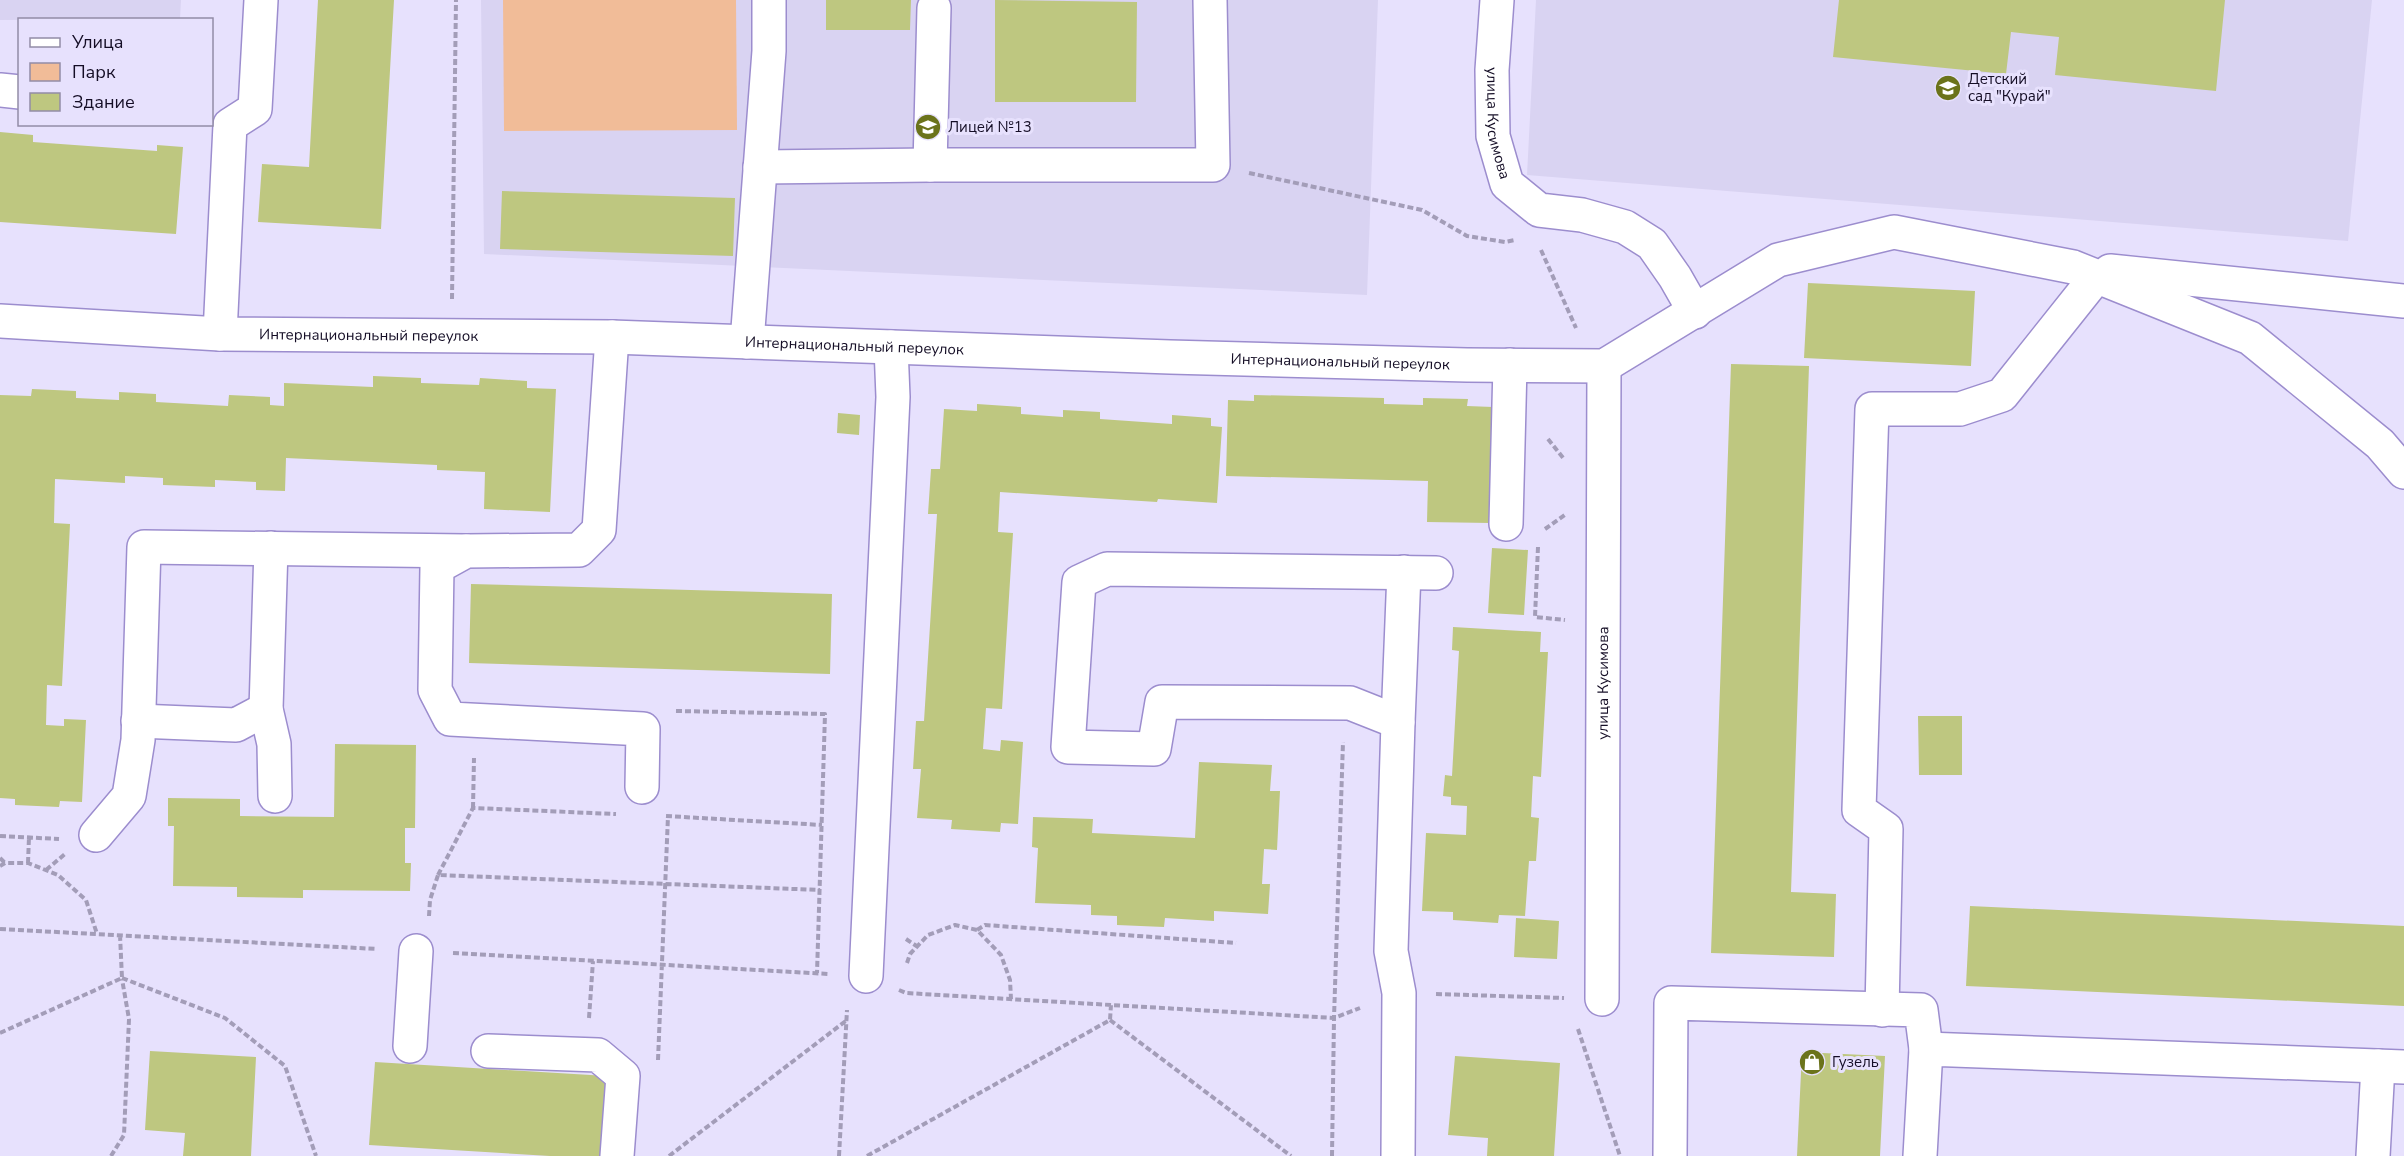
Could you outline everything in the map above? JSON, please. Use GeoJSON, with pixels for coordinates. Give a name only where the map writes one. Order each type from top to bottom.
{"type":"FeatureCollection","features":[{"type":"Feature","properties":{"kind":"street"},"geometry":{"type":"LineString","coordinates":[[220,334],[221,122],[255,109],[261,0]]}},
{"type":"Feature","properties":{"kind":"street"},"geometry":{"type":"LineString","coordinates":[[747,342],[769,51],[769,0]]}},
{"type":"Feature","properties":{"kind":"street"},"geometry":{"type":"LineString","coordinates":[[760,167],[1214,165],[1210,0]]}},
{"type":"Feature","properties":{"kind":"street","name":"улица Кусимова"},"geometry":{"type":"LineString","coordinates":[[1497,0],[1492,70],[1493,136],[1507,184],[1539,210],[1582,215],[1626,227],[1652,244],[1675,277],[1695,312]]}},
{"type":"Feature","properties":{"kind":"street"},"geometry":{"type":"LineString","coordinates":[[930,165],[934,8]]}},
{"type":"Feature","properties":{"kind":"street"},"geometry":{"type":"LineString","coordinates":[[0,90],[18,92]]}},
{"type":"Feature","properties":{"kind":"street"},"geometry":{"type":"LineString","coordinates":[[1599,366],[1695,312],[1778,260],[1894,232],[2085,272],[2404,301]]}},
{"type":"Feature","properties":{"kind":"street"},"geometry":{"type":"LineString","coordinates":[[2085,272],[2250,338],[2380,444],[2404,472]]}},
{"type":"Feature","properties":{"kind":"street"},"geometry":{"type":"LineString","coordinates":[[1882,1010],[1886,829],[1859,810],[1872,409],[1960,409],[2002,395],[2085,272]]}},
{"type":"Feature","properties":{"kind":"street","name":"Интернациональный переулок"},"geometry":{"type":"LineString","coordinates":[[0,321],[220,334],[612,337],[1194,358],[1599,366]]}},
{"type":"Feature","properties":{"kind":"street"},"geometry":{"type":"LineString","coordinates":[[96,835],[129,796],[138,721],[144,547],[579,550],[599,530],[612,337]]}},
{"type":"Feature","properties":{"kind":"street"},"geometry":{"type":"LineString","coordinates":[[866,976],[892,409],[891,347]]}},
{"type":"Feature","properties":{"kind":"street"},"geometry":{"type":"LineString","coordinates":[[1506,524],[1510,365]]}},
{"type":"Feature","properties":{"kind":"street","name":"улица Кусимова"},"geometry":{"type":"LineString","coordinates":[[1599,366],[1602,999]]}},
{"type":"Feature","properties":{"kind":"street"},"geometry":{"type":"LineString","coordinates":[[271,548],[266,709],[274,744],[275,796]]}},
{"type":"Feature","properties":{"kind":"street"},"geometry":{"type":"LineString","coordinates":[[465,551],[437,567],[435,690],[450,719],[643,729],[642,787]]}},
{"type":"Feature","properties":{"kind":"street"},"geometry":{"type":"LineString","coordinates":[[1398,722],[1350,703],[1162,702],[1154,749],[1068,747],[1079,582],[1107,569],[1436,573]]}},
{"type":"Feature","properties":{"kind":"street"},"geometry":{"type":"LineString","coordinates":[[1398,1156],[1399,993],[1390,951],[1404,572]]}},
{"type":"Feature","properties":{"kind":"street"},"geometry":{"type":"LineString","coordinates":[[138,721],[236,725],[266,709]]}},
{"type":"Feature","properties":{"kind":"street"},"geometry":{"type":"LineString","coordinates":[[410,1046],[416,951]]}},
{"type":"Feature","properties":{"kind":"street"},"geometry":{"type":"LineString","coordinates":[[1670,1156],[1671,1002],[1921,1010],[1926,1049],[1920,1156]]}},
{"type":"Feature","properties":{"kind":"street"},"geometry":{"type":"LineString","coordinates":[[1926,1049],[2391,1066],[2373,1156]]}},
{"type":"Feature","properties":{"kind":"street"},"geometry":{"type":"LineString","coordinates":[[488,1051],[598,1055],[622,1076],[617,1156]]}},
{"type":"Feature","properties":{"kind":"path"},"geometry":{"type":"LineString","coordinates":[[452,303],[456,0]]}},
{"type":"Feature","properties":{"kind":"path"},"geometry":{"type":"LineString","coordinates":[[1214,165],[1422,210],[1467,237],[1505,242],[1524,237]]}},
{"type":"Feature","properties":{"kind":"path"},"geometry":{"type":"LineString","coordinates":[[1538,244],[1599,366]]}},
{"type":"Feature","properties":{"kind":"path"},"geometry":{"type":"LineString","coordinates":[[1538,539],[1535,616],[1566,620]]}},
{"type":"Feature","properties":{"kind":"path"},"geometry":{"type":"LineString","coordinates":[[1332,1156],[1334,1018],[1344,731],[1350,703]]}},
{"type":"Feature","properties":{"kind":"path"},"geometry":{"type":"LineString","coordinates":[[672,711],[825,714],[817,973]]}},
{"type":"Feature","properties":{"kind":"path"},"geometry":{"type":"LineString","coordinates":[[429,921],[430,900],[438,875],[473,808],[474,721]]}},
{"type":"Feature","properties":{"kind":"path"},"geometry":{"type":"LineString","coordinates":[[662,965],[668,805]]}},
{"type":"Feature","properties":{"kind":"path"},"geometry":{"type":"LineString","coordinates":[[473,808],[624,815]]}},
{"type":"Feature","properties":{"kind":"path"},"geometry":{"type":"LineString","coordinates":[[657,816],[822,825]]}},
{"type":"Feature","properties":{"kind":"path"},"geometry":{"type":"LineString","coordinates":[[0,836],[82,839],[96,835]]}},
{"type":"Feature","properties":{"kind":"path"},"geometry":{"type":"LineString","coordinates":[[28,863],[29,837]]}},
{"type":"Feature","properties":{"kind":"path"},"geometry":{"type":"LineString","coordinates":[[0,858],[5,863]]}},
{"type":"Feature","properties":{"kind":"path"},"geometry":{"type":"LineString","coordinates":[[0,866],[5,863],[28,863],[58,875],[86,900],[97,934]]}},
{"type":"Feature","properties":{"kind":"path"},"geometry":{"type":"LineString","coordinates":[[438,875],[820,890]]}},
{"type":"Feature","properties":{"kind":"path"},"geometry":{"type":"LineString","coordinates":[[903,972],[910,954],[928,935],[955,925],[977,930],[1001,955],[1010,980],[1011,999]]}},
{"type":"Feature","properties":{"kind":"path"},"geometry":{"type":"LineString","coordinates":[[977,930],[985,925],[1236,943]]}},
{"type":"Feature","properties":{"kind":"path"},"geometry":{"type":"LineString","coordinates":[[111,1156],[124,1135],[129,1019],[122,978],[120,935]]}},
{"type":"Feature","properties":{"kind":"path"},"geometry":{"type":"LineString","coordinates":[[586,1055],[593,961]]}},
{"type":"Feature","properties":{"kind":"path"},"geometry":{"type":"LineString","coordinates":[[0,1033],[122,978],[225,1018],[285,1066],[316,1156]]}},
{"type":"Feature","properties":{"kind":"path"},"geometry":{"type":"LineString","coordinates":[[896,989],[899,980]]}},
{"type":"Feature","properties":{"kind":"path"},"geometry":{"type":"LineString","coordinates":[[1110,1020],[1111,1005]]}},
{"type":"Feature","properties":{"kind":"path"},"geometry":{"type":"LineString","coordinates":[[839,1156],[847,1009]]}},
{"type":"Feature","properties":{"kind":"path"},"geometry":{"type":"LineString","coordinates":[[669,1156],[847,1020]]}},
{"type":"Feature","properties":{"kind":"path"},"geometry":{"type":"LineString","coordinates":[[867,1156],[1110,1020]]}},
{"type":"Feature","properties":{"kind":"path"},"geometry":{"type":"LineString","coordinates":[[1110,1020],[1291,1156]]}},
{"type":"Feature","properties":{"kind":"shaded area"},"geometry":{"type":"Polygon","coordinates":[[[0,0],[181,0],[180,18],[0,20],[0,0]]]}},
{"type":"Feature","properties":{"kind":"shaded area","name":"Лицей №13"},"geometry":{"type":"Polygon","coordinates":[[[481,0],[1378,0],[1367,295],[484,254],[481,0]]]}},
{"type":"Feature","properties":{"kind":"shaded area","name":"Детский сад \"Курай\""},"geometry":{"type":"Polygon","coordinates":[[[1536,0],[2372,0],[2348,241],[1527,175],[1536,0]]]}},
{"type":"Feature","properties":{"kind":"green space"},"geometry":{"type":"Polygon","coordinates":[[[503,0],[736,0],[737,130],[504,131],[503,0]]]}},
{"type":"Feature","properties":{"kind":"building"},"geometry":{"type":"Polygon","coordinates":[[[318,0],[394,0],[381,229],[258,222],[262,164],[309,167],[318,0]]]}},
{"type":"Feature","properties":{"kind":"building"},"geometry":{"type":"Polygon","coordinates":[[[826,0],[911,0],[910,30],[826,30],[826,0]]]}},
{"type":"Feature","properties":{"kind":"building"},"geometry":{"type":"Polygon","coordinates":[[[995,0],[1137,2],[1136,102],[995,102],[995,0]]]}},
{"type":"Feature","properties":{"kind":"building"},"geometry":{"type":"Polygon","coordinates":[[[1839,0],[2225,0],[2216,91],[2055,75],[2059,37],[2011,32],[2006,74],[1833,57],[1839,0]]]}},
{"type":"Feature","properties":{"kind":"building"},"geometry":{"type":"Polygon","coordinates":[[[0,132],[33,135],[33,142],[157,151],[157,145],[183,147],[176,234],[0,222],[0,132]]]}},
{"type":"Feature","properties":{"kind":"building"},"geometry":{"type":"Polygon","coordinates":[[[502,191],[735,198],[733,256],[500,249],[502,191]]]}},
{"type":"Feature","properties":{"kind":"building"},"geometry":{"type":"Polygon","coordinates":[[[1808,283],[1975,291],[1971,366],[1804,358],[1808,283]]]}},
{"type":"Feature","properties":{"kind":"building"},"geometry":{"type":"Polygon","coordinates":[[[1731,364],[1809,366],[1791,892],[1836,894],[1834,957],[1711,953],[1731,364]]]}},
{"type":"Feature","properties":{"kind":"building"},"geometry":{"type":"Polygon","coordinates":[[[373,376],[421,378],[421,383],[479,385],[480,378],[527,381],[527,388],[556,389],[550,512],[484,509],[485,472],[437,470],[437,465],[286,458],[285,491],[256,490],[256,482],[215,480],[215,487],[163,485],[163,478],[125,476],[125,483],[55,479],[54,523],[70,524],[62,686],[47,685],[46,725],[64,726],[64,719],[86,720],[82,802],[60,801],[59,807],[15,805],[15,799],[0,798],[0,395],[31,396],[32,389],[76,391],[76,398],[119,400],[119,392],[156,394],[156,402],[228,406],[229,395],[270,397],[270,405],[284,406],[284,383],[373,387],[373,376]]]}},
{"type":"Feature","properties":{"kind":"building"},"geometry":{"type":"Polygon","coordinates":[[[1254,395],[1384,398],[1384,404],[1423,405],[1423,398],[1468,399],[1467,406],[1493,407],[1497,507],[1490,507],[1490,523],[1427,522],[1428,481],[1226,476],[1228,400],[1254,401],[1254,395]]]}},
{"type":"Feature","properties":{"kind":"building"},"geometry":{"type":"Polygon","coordinates":[[[977,404],[1021,407],[1021,414],[1063,417],[1063,410],[1100,412],[1100,419],[1172,424],[1172,415],[1211,418],[1211,426],[1222,427],[1217,503],[1158,499],[1157,502],[1000,492],[998,532],[1013,533],[1002,709],[986,708],[983,749],[1000,751],[1001,740],[1023,742],[1018,824],[1001,823],[1000,832],[951,829],[952,820],[917,818],[921,769],[913,769],[916,721],[924,721],[937,514],[928,514],[931,469],[940,469],[944,409],[977,411],[977,404]]]}},
{"type":"Feature","properties":{"kind":"building"},"geometry":{"type":"Polygon","coordinates":[[[838,413],[860,415],[859,435],[837,433],[838,413]]]}},
{"type":"Feature","properties":{"kind":"building"},"geometry":{"type":"Polygon","coordinates":[[[1492,548],[1528,550],[1524,615],[1488,613],[1492,548]]]}},
{"type":"Feature","properties":{"kind":"building"},"geometry":{"type":"Polygon","coordinates":[[[471,584],[832,594],[830,674],[469,663],[471,584]]]}},
{"type":"Feature","properties":{"kind":"building"},"geometry":{"type":"Polygon","coordinates":[[[1453,627],[1541,632],[1540,652],[1548,652],[1541,777],[1533,776],[1531,817],[1539,818],[1536,861],[1529,861],[1525,916],[1499,915],[1498,923],[1453,920],[1453,912],[1422,911],[1426,833],[1466,835],[1467,806],[1451,805],[1451,797],[1443,796],[1445,775],[1452,776],[1459,651],[1452,650],[1453,627]]]}},
{"type":"Feature","properties":{"kind":"building"},"geometry":{"type":"Polygon","coordinates":[[[1918,716],[1962,716],[1962,775],[1919,775],[1918,716]]]}},
{"type":"Feature","properties":{"kind":"building"},"geometry":{"type":"Polygon","coordinates":[[[335,744],[416,745],[415,828],[405,828],[405,863],[411,863],[410,891],[303,890],[303,898],[237,897],[237,887],[173,886],[174,826],[168,826],[168,798],[240,799],[240,816],[334,817],[335,744]]]}},
{"type":"Feature","properties":{"kind":"building"},"geometry":{"type":"Polygon","coordinates":[[[1199,762],[1272,765],[1270,791],[1280,791],[1277,850],[1264,849],[1262,884],[1270,884],[1268,914],[1214,911],[1214,921],[1165,918],[1164,927],[1117,925],[1117,916],[1091,915],[1091,905],[1035,903],[1038,848],[1032,847],[1033,817],[1093,819],[1092,833],[1195,838],[1199,762]]]}},
{"type":"Feature","properties":{"kind":"building"},"geometry":{"type":"Polygon","coordinates":[[[1970,906],[2404,926],[2404,1006],[1966,986],[1970,906]]]}},
{"type":"Feature","properties":{"kind":"building"},"geometry":{"type":"Polygon","coordinates":[[[1516,918],[1559,921],[1557,959],[1514,957],[1516,918]]]}},
{"type":"Feature","properties":{"kind":"building"},"geometry":{"type":"Polygon","coordinates":[[[150,1051],[256,1057],[251,1156],[183,1156],[185,1133],[145,1130],[150,1051]]]}},
{"type":"Feature","properties":{"kind":"building"},"geometry":{"type":"Polygon","coordinates":[[[1802,1052],[1885,1056],[1880,1156],[1797,1156],[1802,1052]]]}},
{"type":"Feature","properties":{"kind":"building"},"geometry":{"type":"Polygon","coordinates":[[[1455,1056],[1560,1063],[1554,1156],[1487,1156],[1488,1138],[1448,1135],[1455,1056]]]}},
{"type":"Feature","properties":{"kind":"building"},"geometry":{"type":"Polygon","coordinates":[[[375,1062],[607,1076],[603,1156],[550,1156],[369,1145],[375,1062]]]}},
{"type":"Feature","properties":{"kind":"place","name":"Детский сад \"Курай\""},"geometry":{"type":"Point","coordinates":[1948,88]}},
{"type":"Feature","properties":{"kind":"place","name":"Лицей №13"},"geometry":{"type":"Point","coordinates":[928,127]}},
{"type":"Feature","properties":{"kind":"place","name":"Гузель"},"geometry":{"type":"Point","coordinates":[1812,1062]}}]}
